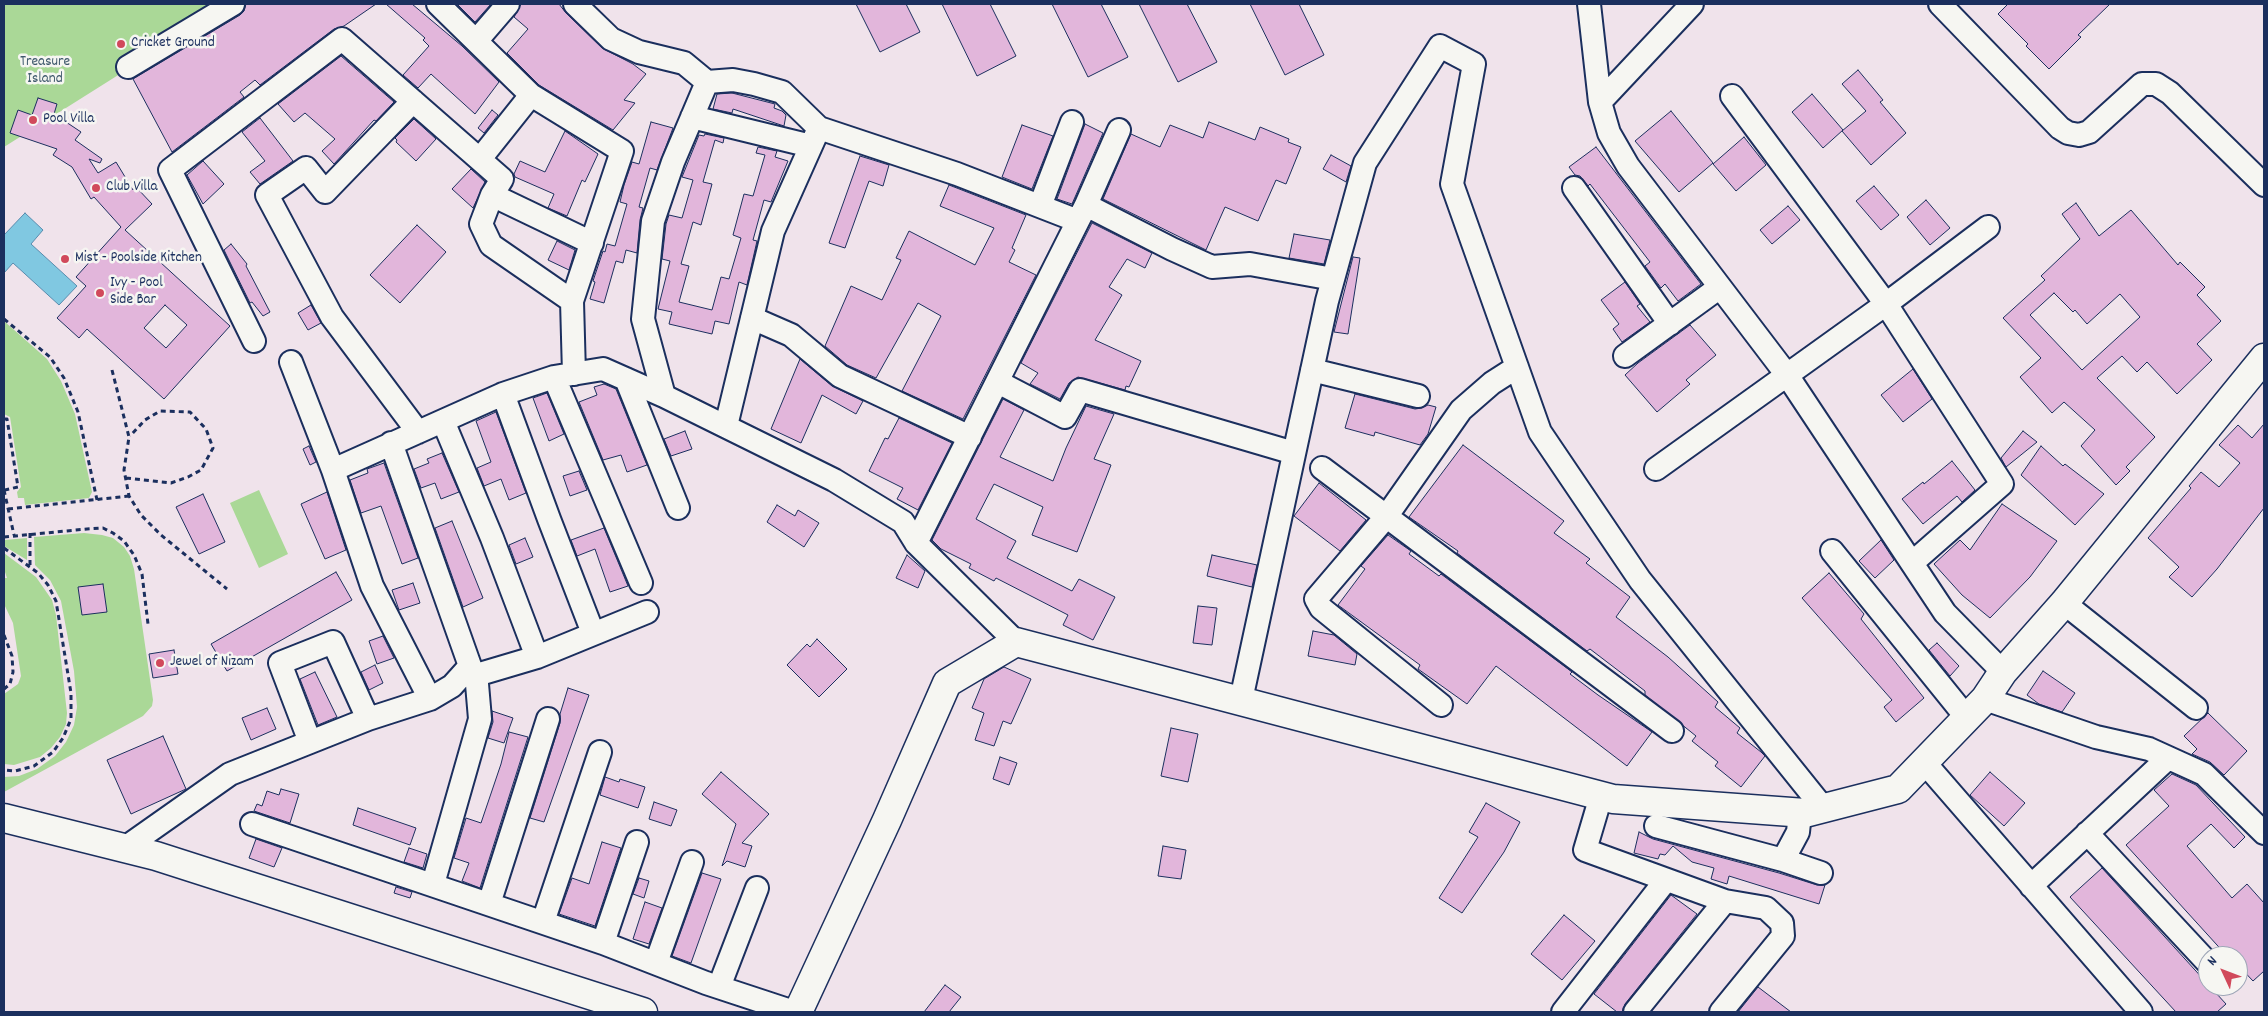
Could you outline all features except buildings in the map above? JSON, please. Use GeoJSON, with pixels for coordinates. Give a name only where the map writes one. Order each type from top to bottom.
{"type":"FeatureCollection","features":[{"type":"Feature","properties":{"kind":"street"},"geometry":{"type":"LineString","coordinates":[[128,67],[233,4]]}},
{"type":"Feature","properties":{"kind":"street"},"geometry":{"type":"LineString","coordinates":[[438,4],[477,40],[531,95],[622,151],[572,301],[564,375],[641,582]]}},
{"type":"Feature","properties":{"kind":"street"},"geometry":{"type":"LineString","coordinates":[[477,40],[508,4]]}},
{"type":"Feature","properties":{"kind":"street"},"geometry":{"type":"LineString","coordinates":[[575,4],[611,39],[639,52],[684,63],[706,82],[733,80],[782,92],[815,137]]}},
{"type":"Feature","properties":{"kind":"street"},"geometry":{"type":"LineString","coordinates":[[1589,4],[1600,102],[1608,133],[1628,166],[1787,375],[1945,613],[2003,672]]}},
{"type":"Feature","properties":{"kind":"street"},"geometry":{"type":"LineString","coordinates":[[1600,102],[1692,4]]}},
{"type":"Feature","properties":{"kind":"street"},"geometry":{"type":"LineString","coordinates":[[1940,4],[2060,128],[2068,133],[2079,135],[2089,132],[2142,84],[2156,84],[2170,93],[2264,185]]}},
{"type":"Feature","properties":{"kind":"street"},"geometry":{"type":"LineString","coordinates":[[254,341],[170,170],[342,40],[502,179],[492,195],[481,224],[491,245],[572,301]]}},
{"type":"Feature","properties":{"kind":"street"},"geometry":{"type":"LineString","coordinates":[[1241,700],[1333,279],[1365,164],[1440,46],[1474,64],[1452,184],[1540,432],[1640,580],[1812,811]]}},
{"type":"Feature","properties":{"kind":"street"},"geometry":{"type":"LineString","coordinates":[[664,396],[643,319],[653,221],[673,162],[706,82]]}},
{"type":"Feature","properties":{"kind":"street"},"geometry":{"type":"LineString","coordinates":[[480,159],[531,95]]}},
{"type":"Feature","properties":{"kind":"street"},"geometry":{"type":"LineString","coordinates":[[1732,96],[1886,304],[2002,484],[1912,563]]}},
{"type":"Feature","properties":{"kind":"street"},"geometry":{"type":"LineString","coordinates":[[413,101],[325,192],[306,168],[267,195],[332,317],[418,432]]}},
{"type":"Feature","properties":{"kind":"street"},"geometry":{"type":"LineString","coordinates":[[692,117],[815,137],[958,174],[1040,206],[1082,213],[1212,267],[1250,264],[1333,279]]}},
{"type":"Feature","properties":{"kind":"street"},"geometry":{"type":"LineString","coordinates":[[1040,206],[1072,122]]}},
{"type":"Feature","properties":{"kind":"street"},"geometry":{"type":"LineString","coordinates":[[916,544],[1082,213],[1119,130]]}},
{"type":"Feature","properties":{"kind":"street"},"geometry":{"type":"LineString","coordinates":[[726,426],[774,230],[815,137]]}},
{"type":"Feature","properties":{"kind":"street"},"geometry":{"type":"LineString","coordinates":[[1574,188],[1670,324]]}},
{"type":"Feature","properties":{"kind":"street"},"geometry":{"type":"LineString","coordinates":[[492,195],[592,243]]}},
{"type":"Feature","properties":{"kind":"street"},"geometry":{"type":"LineString","coordinates":[[1656,469],[1886,304],[1988,227]]}},
{"type":"Feature","properties":{"kind":"street"},"geometry":{"type":"LineString","coordinates":[[1625,356],[1720,287]]}},
{"type":"Feature","properties":{"kind":"street"},"geometry":{"type":"LineString","coordinates":[[752,318],[791,335],[840,376],[970,437]]}},
{"type":"Feature","properties":{"kind":"street"},"geometry":{"type":"LineString","coordinates":[[333,470],[503,394],[564,375],[603,369],[664,396],[841,484],[902,522],[916,544],[1016,642],[1613,799],[1812,811],[1898,788],[1924,762],[1976,708],[2003,672],[2064,603],[2264,358]]}},
{"type":"Feature","properties":{"kind":"street"},"geometry":{"type":"LineString","coordinates":[[291,362],[333,470],[372,586],[430,699]]}},
{"type":"Feature","properties":{"kind":"street"},"geometry":{"type":"LineString","coordinates":[[1441,705],[1321,608],[1316,598],[1386,517],[1461,410],[1492,383],[1517,367]]}},
{"type":"Feature","properties":{"kind":"street"},"geometry":{"type":"LineString","coordinates":[[1312,370],[1418,396]]}},
{"type":"Feature","properties":{"kind":"street"},"geometry":{"type":"LineString","coordinates":[[626,380],[678,508]]}},
{"type":"Feature","properties":{"kind":"street"},"geometry":{"type":"LineString","coordinates":[[998,382],[1065,417],[1080,390],[1294,453]]}},
{"type":"Feature","properties":{"kind":"street"},"geometry":{"type":"LineString","coordinates":[[503,394],[593,632]]}},
{"type":"Feature","properties":{"kind":"street"},"geometry":{"type":"LineString","coordinates":[[443,421],[492,538],[537,658]]}},
{"type":"Feature","properties":{"kind":"street"},"geometry":{"type":"LineString","coordinates":[[391,443],[473,676],[480,719],[433,884]]}},
{"type":"Feature","properties":{"kind":"street"},"geometry":{"type":"LineString","coordinates":[[1322,468],[1672,731]]}},
{"type":"Feature","properties":{"kind":"street"},"geometry":{"type":"LineString","coordinates":[[1832,551],[1976,708],[2149,749],[2204,774],[2264,833]]}},
{"type":"Feature","properties":{"kind":"street"},"geometry":{"type":"LineString","coordinates":[[2064,603],[2196,708]]}},
{"type":"Feature","properties":{"kind":"street"},"geometry":{"type":"LineString","coordinates":[[125,848],[230,774],[368,719],[430,699],[473,676],[537,658],[593,632],[647,612]]}},
{"type":"Feature","properties":{"kind":"street"},"geometry":{"type":"LineString","coordinates":[[310,742],[280,664],[333,642],[368,719]]}},
{"type":"Feature","properties":{"kind":"street"},"geometry":{"type":"LineString","coordinates":[[252,824],[543,922],[719,987],[796,1012],[887,820],[947,683],[1016,642]]}},
{"type":"Feature","properties":{"kind":"street"},"geometry":{"type":"LineString","coordinates":[[489,904],[548,719]]}},
{"type":"Feature","properties":{"kind":"street"},"geometry":{"type":"LineString","coordinates":[[543,922],[600,752]]}},
{"type":"Feature","properties":{"kind":"street"},"geometry":{"type":"LineString","coordinates":[[2031,886],[2168,758]]}},
{"type":"Feature","properties":{"kind":"street"},"geometry":{"type":"LineString","coordinates":[[1924,762],[2141,1012]]}},
{"type":"Feature","properties":{"kind":"street"},"geometry":{"type":"LineString","coordinates":[[1601,796],[1585,850],[1725,901],[1766,908],[1782,922],[1783,936],[1721,1012]]}},
{"type":"Feature","properties":{"kind":"street"},"geometry":{"type":"LineString","coordinates":[[1782,860],[1812,811]]}},
{"type":"Feature","properties":{"kind":"street"},"geometry":{"type":"LineString","coordinates":[[4,818],[156,856],[642,1012]]}},
{"type":"Feature","properties":{"kind":"street"},"geometry":{"type":"LineString","coordinates":[[1656,826],[1782,860],[1821,873]]}},
{"type":"Feature","properties":{"kind":"street"},"geometry":{"type":"LineString","coordinates":[[2087,834],[2198,952]]}},
{"type":"Feature","properties":{"kind":"street"},"geometry":{"type":"LineString","coordinates":[[603,943],[636,842]]}},
{"type":"Feature","properties":{"kind":"street"},"geometry":{"type":"LineString","coordinates":[[656,964],[692,862]]}},
{"type":"Feature","properties":{"kind":"street"},"geometry":{"type":"LineString","coordinates":[[1563,1012],[1666,880]]}},
{"type":"Feature","properties":{"kind":"street"},"geometry":{"type":"LineString","coordinates":[[719,987],[756,888]]}},
{"type":"Feature","properties":{"kind":"street"},"geometry":{"type":"LineString","coordinates":[[1635,1012],[1725,901]]}},
{"type":"Feature","properties":{"kind":"path"},"geometry":{"type":"LineString","coordinates":[[4,319],[50,357],[64,378],[78,412],[97,500]]}},
{"type":"Feature","properties":{"kind":"path"},"geometry":{"type":"LineString","coordinates":[[112,370],[130,436],[124,470],[129,496],[141,515],[161,535],[227,589]]}},
{"type":"Feature","properties":{"kind":"path"},"geometry":{"type":"LineString","coordinates":[[126,478],[171,482],[188,477],[201,470],[213,448],[206,430],[190,412],[160,411],[145,420],[130,436]]}},
{"type":"Feature","properties":{"kind":"path"},"geometry":{"type":"LineString","coordinates":[[4,419],[7,419],[18,488],[4,490],[14,535]]}},
{"type":"Feature","properties":{"kind":"path"},"geometry":{"type":"LineString","coordinates":[[8,508],[129,496]]}},
{"type":"Feature","properties":{"kind":"path"},"geometry":{"type":"LineString","coordinates":[[4,537],[30,533],[103,528],[124,541],[134,555],[142,574],[148,624]]}},
{"type":"Feature","properties":{"kind":"path"},"geometry":{"type":"LineString","coordinates":[[30,533],[30,567]]}},
{"type":"Feature","properties":{"kind":"path"},"geometry":{"type":"LineString","coordinates":[[4,548],[30,567],[48,585],[56,601],[71,693],[71,719],[63,738],[53,752],[34,766],[15,771],[4,770]]}},
{"type":"Feature","properties":{"kind":"path"},"geometry":{"type":"LineString","coordinates":[[4,635],[12,656],[13,672],[10,684],[4,689]]}},
{"type":"Feature","properties":{"kind":"green space","name":"Treasure Island"},"geometry":{"type":"Polygon","coordinates":[[[4,4],[231,4],[4,147],[4,4]]]}},
{"type":"Feature","properties":{"kind":"green space"},"geometry":{"type":"Polygon","coordinates":[[[4,321],[47,359],[61,381],[75,414],[92,492],[89,498],[25,505],[24,498],[18,498],[17,492],[21,487],[10,417],[4,414],[4,321]]]}},
{"type":"Feature","properties":{"kind":"green space"},"geometry":{"type":"Polygon","coordinates":[[[259,490],[288,554],[259,568],[230,503],[259,490]]]}},
{"type":"Feature","properties":{"kind":"green space"},"geometry":{"type":"Polygon","coordinates":[[[84,533],[113,538],[124,547],[130,556],[134,569],[153,700],[152,706],[143,716],[4,792],[4,777],[19,776],[37,769],[55,756],[66,742],[74,725],[77,707],[74,671],[61,601],[50,580],[35,565],[34,537],[84,533]]]}},
{"type":"Feature","properties":{"kind":"green space"},"geometry":{"type":"Polygon","coordinates":[[[27,538],[27,560],[4,546],[5,540],[27,538]]]}},
{"type":"Feature","properties":{"kind":"green space"},"geometry":{"type":"Polygon","coordinates":[[[4,553],[36,577],[52,600],[56,615],[67,713],[66,724],[60,737],[51,748],[40,757],[14,765],[4,764],[4,694],[18,684],[21,676],[13,623],[4,604],[4,578],[7,578],[4,569],[4,553]]]}},
{"type":"Feature","properties":{"kind":"water"},"geometry":{"type":"Polygon","coordinates":[[[25,213],[43,230],[31,244],[77,286],[59,305],[13,263],[4,273],[4,235],[25,213]]]}},
{"type":"Feature","properties":{"kind":"place","name":"Cricket Ground"},"geometry":{"type":"Point","coordinates":[121,44]}},
{"type":"Feature","properties":{"kind":"place","name":"Pool Villa"},"geometry":{"type":"Point","coordinates":[33,120]}},
{"type":"Feature","properties":{"kind":"place","name":"Club Villa"},"geometry":{"type":"Point","coordinates":[96,188]}},
{"type":"Feature","properties":{"kind":"place","name":"Mist - Poolside Kitchen"},"geometry":{"type":"Point","coordinates":[65,259]}},
{"type":"Feature","properties":{"kind":"place","name":"Ivy - Pool Side Bar"},"geometry":{"type":"Point","coordinates":[100,293]}},
{"type":"Feature","properties":{"kind":"place","name":"Jewel of Nizam"},"geometry":{"type":"Point","coordinates":[160,663]}}]}
